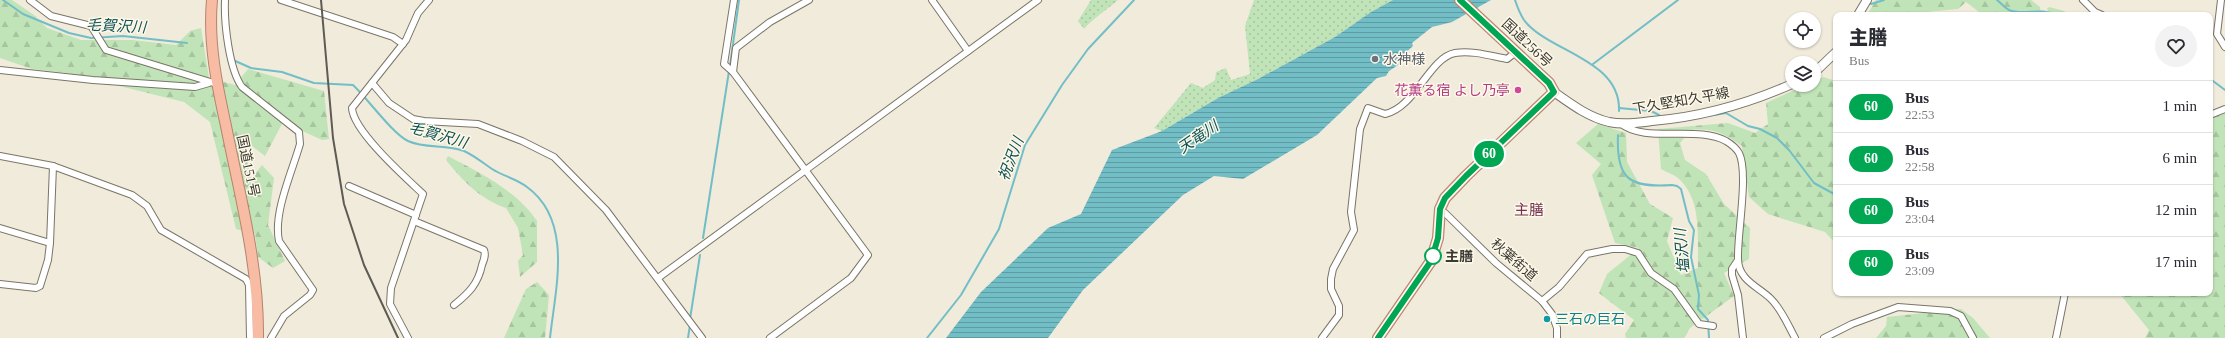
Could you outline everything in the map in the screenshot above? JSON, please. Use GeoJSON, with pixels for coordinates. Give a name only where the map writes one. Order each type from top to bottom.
{"type":"FeatureCollection","features":[{"type":"Feature","properties":{"kind":"highway","name":"国道151号"},"geometry":{"type":"LineString","coordinates":[[212,0],[213,84],[255,268],[258,338]]}},
{"type":"Feature","properties":{"kind":"highway","name":"国道256号"},"geometry":{"type":"LineString","coordinates":[[1460,0],[1549,83],[1554,92]]}},
{"type":"Feature","properties":{"kind":"highway"},"geometry":{"type":"LineString","coordinates":[[1378,338],[1431,261],[1438,238],[1440,212],[1445,198],[1554,92]]}},
{"type":"Feature","properties":{"kind":"main road"},"geometry":{"type":"LineString","coordinates":[[1860,12],[1867,0]]}},
{"type":"Feature","properties":{"kind":"main road"},"geometry":{"type":"LineString","coordinates":[[1821,67],[1833,55]]}},
{"type":"Feature","properties":{"kind":"main road","name":"下久堅知久平線"},"geometry":{"type":"LineString","coordinates":[[1554,92],[1582,112],[1609,122],[1620,123],[1666,120],[1714,112],[1742,104],[1785,87]]}},
{"type":"Feature","properties":{"kind":"street"},"geometry":{"type":"LineString","coordinates":[[30,0],[51,16],[87,24],[94,29],[102,46],[106,50],[199,78],[213,84]]}},
{"type":"Feature","properties":{"kind":"street"},"geometry":{"type":"LineString","coordinates":[[225,0],[225,17],[234,72],[242,87],[299,132],[300,144],[278,218],[278,235],[279,241],[313,290],[310,295],[284,316],[271,338]]}},
{"type":"Feature","properties":{"kind":"street"},"geometry":{"type":"LineString","coordinates":[[281,0],[393,37],[403,44]]}},
{"type":"Feature","properties":{"kind":"street"},"geometry":{"type":"LineString","coordinates":[[408,338],[390,304],[391,288],[423,194],[392,166],[352,116],[352,108],[403,44],[418,13],[429,0]]}},
{"type":"Feature","properties":{"kind":"street"},"geometry":{"type":"LineString","coordinates":[[734,0],[724,64],[732,71],[806,169],[868,255],[851,278],[770,338]]}},
{"type":"Feature","properties":{"kind":"street"},"geometry":{"type":"LineString","coordinates":[[732,71],[736,48],[770,22],[809,0]]}},
{"type":"Feature","properties":{"kind":"street"},"geometry":{"type":"LineString","coordinates":[[932,0],[968,51]]}},
{"type":"Feature","properties":{"kind":"street"},"geometry":{"type":"LineString","coordinates":[[658,278],[1038,0]]}},
{"type":"Feature","properties":{"kind":"street"},"geometry":{"type":"LineString","coordinates":[[2083,0],[2095,12]]}},
{"type":"Feature","properties":{"kind":"street"},"geometry":{"type":"LineString","coordinates":[[2221,0],[2217,34],[2225,47]]}},
{"type":"Feature","properties":{"kind":"street"},"geometry":{"type":"LineString","coordinates":[[1322,338],[1339,315],[1339,306],[1331,289],[1331,279],[1333,269],[1354,230],[1350,212],[1360,129],[1368,108],[1385,114],[1393,112],[1401,107],[1446,56],[1462,53],[1507,59],[1516,52]]}},
{"type":"Feature","properties":{"kind":"street"},"geometry":{"type":"LineString","coordinates":[[0,70],[93,80],[163,85],[194,87],[213,84]]}},
{"type":"Feature","properties":{"kind":"street"},"geometry":{"type":"LineString","coordinates":[[371,85],[389,103],[413,119],[478,124],[522,141],[554,157],[606,210],[702,338]]}},
{"type":"Feature","properties":{"kind":"street"},"geometry":{"type":"LineString","coordinates":[[2213,114],[2225,109]]}},
{"type":"Feature","properties":{"kind":"street"},"geometry":{"type":"LineString","coordinates":[[1620,123],[1626,128],[1660,134],[1714,136],[1732,145],[1739,154],[1741,162],[1742,198],[1738,260],[1744,276],[1752,285],[1771,299],[1779,309],[1795,338]]}},
{"type":"Feature","properties":{"kind":"street"},"geometry":{"type":"LineString","coordinates":[[0,156],[53,166],[132,195],[147,206],[161,230],[246,279],[249,285],[250,338]]}},
{"type":"Feature","properties":{"kind":"street"},"geometry":{"type":"LineString","coordinates":[[0,284],[36,288],[40,286],[48,260],[50,243],[53,166]]}},
{"type":"Feature","properties":{"kind":"street"},"geometry":{"type":"LineString","coordinates":[[349,186],[484,250],[480,276],[477,283],[471,292],[454,305]]}},
{"type":"Feature","properties":{"kind":"street","name":"秋葉街道"},"geometry":{"type":"LineString","coordinates":[[1440,212],[1445,213],[1496,263],[1542,301],[1552,314],[1557,328],[1557,338]]}},
{"type":"Feature","properties":{"kind":"street"},"geometry":{"type":"LineString","coordinates":[[0,228],[50,243]]}},
{"type":"Feature","properties":{"kind":"street"},"geometry":{"type":"LineString","coordinates":[[1542,301],[1558,287],[1587,254],[1599,250],[1625,249],[1638,253],[1647,270],[1674,289],[1699,324],[1704,326],[1713,326]]}},
{"type":"Feature","properties":{"kind":"street"},"geometry":{"type":"LineString","coordinates":[[1738,260],[1732,269],[1732,275],[1738,295],[1743,338]]}},
{"type":"Feature","properties":{"kind":"street"},"geometry":{"type":"LineString","coordinates":[[2056,338],[2064,296]]}},
{"type":"Feature","properties":{"kind":"street"},"geometry":{"type":"LineString","coordinates":[[1824,338],[1852,324],[1898,307],[1907,307],[1950,311],[1961,316],[1973,338]]}},
{"type":"Feature","properties":{"kind":"green space"},"geometry":{"type":"Polygon","coordinates":[[[0,0],[12,0],[34,15],[47,28],[81,40],[132,40],[176,45],[190,31],[201,28],[209,78],[235,85],[248,69],[324,91],[329,139],[322,140],[283,122],[265,156],[242,138],[251,179],[262,165],[274,178],[268,225],[285,261],[273,268],[258,257],[255,234],[236,229],[210,122],[184,102],[67,73],[32,69],[0,58],[0,0]]]}},
{"type":"Feature","properties":{"kind":"green space"},"geometry":{"type":"Polygon","coordinates":[[[1091,0],[1118,0],[1084,29],[1078,21],[1091,0]]]}},
{"type":"Feature","properties":{"kind":"green space"},"geometry":{"type":"Polygon","coordinates":[[[1254,0],[1393,0],[1371,12],[1335,37],[1258,79],[1218,98],[1162,131],[1154,128],[1191,83],[1203,88],[1215,80],[1216,72],[1226,68],[1231,80],[1250,74],[1245,26],[1254,0]]]}},
{"type":"Feature","properties":{"kind":"green space"},"geometry":{"type":"Polygon","coordinates":[[[1876,0],[2031,0],[2040,7],[2041,12],[1979,12],[1966,2],[1958,9],[1925,12],[1869,12],[1876,0]]]}},
{"type":"Feature","properties":{"kind":"green space"},"geometry":{"type":"Polygon","coordinates":[[[2049,7],[2066,12],[2048,12],[2047,9],[2049,7]]]}},
{"type":"Feature","properties":{"kind":"green space"},"geometry":{"type":"Polygon","coordinates":[[[1823,77],[1833,80],[1833,241],[1825,232],[1768,214],[1749,197],[1742,146],[1718,132],[1691,130],[1680,143],[1685,160],[1706,174],[1724,204],[1750,228],[1749,259],[1724,273],[1734,296],[1690,328],[1684,338],[1626,338],[1625,334],[1634,320],[1599,293],[1607,274],[1639,248],[1615,243],[1592,175],[1601,164],[1576,143],[1598,124],[1626,133],[1627,162],[1650,204],[1673,218],[1667,241],[1681,275],[1698,268],[1697,220],[1692,197],[1686,187],[1678,178],[1661,169],[1658,129],[1728,123],[1755,133],[1768,124],[1766,103],[1790,92],[1821,92],[1821,78],[1823,77]]]}},
{"type":"Feature","properties":{"kind":"green space"},"geometry":{"type":"Polygon","coordinates":[[[2213,111],[2221,115],[2225,113],[2225,338],[2145,338],[2149,330],[2121,296],[2213,296],[2213,111]]]}},
{"type":"Feature","properties":{"kind":"green space"},"geometry":{"type":"Polygon","coordinates":[[[448,156],[497,183],[508,191],[519,200],[537,221],[537,262],[520,277],[518,261],[523,255],[518,228],[506,208],[488,200],[459,175],[446,160],[448,156]]]}},
{"type":"Feature","properties":{"kind":"green space"},"geometry":{"type":"Polygon","coordinates":[[[537,282],[549,295],[545,338],[504,338],[526,289],[537,282]]]}},
{"type":"Feature","properties":{"kind":"green space"},"geometry":{"type":"Polygon","coordinates":[[[1961,309],[1973,318],[1990,338],[1876,338],[1886,326],[1887,317],[1961,309]]]}},
{"type":"Feature","properties":{"kind":"water","name":"天竜川"},"geometry":{"type":"Polygon","coordinates":[[[1393,0],[1491,0],[1452,22],[1432,27],[1412,43],[1413,46],[1403,55],[1407,59],[1389,71],[1386,76],[1377,78],[1317,135],[1243,179],[1214,176],[1183,195],[1083,290],[1048,338],[946,338],[981,292],[1048,228],[1081,214],[1112,150],[1162,131],[1218,98],[1258,79],[1335,37],[1371,12],[1393,0]]]}},
{"type":"Feature","properties":{"kind":"waterway","name":"毛賀沢川"},"geometry":{"type":"LineString","coordinates":[[3,0],[23,14],[69,33],[91,38],[123,36],[187,43]]}},
{"type":"Feature","properties":{"kind":"waterway"},"geometry":{"type":"LineString","coordinates":[[730,66],[739,0]]}},
{"type":"Feature","properties":{"kind":"waterway","name":"祝沢川"},"geometry":{"type":"LineString","coordinates":[[927,338],[961,295],[999,229],[1025,145],[1062,85],[1088,49],[1134,0]]}},
{"type":"Feature","properties":{"kind":"waterway","name":"塩沢川"},"geometry":{"type":"LineString","coordinates":[[1515,0],[1524,20],[1535,31],[1581,58],[1596,68],[1608,79],[1616,93],[1619,111]]}},
{"type":"Feature","properties":{"kind":"waterway"},"geometry":{"type":"LineString","coordinates":[[1593,64],[1678,0]]}},
{"type":"Feature","properties":{"kind":"waterway"},"geometry":{"type":"LineString","coordinates":[[1871,4],[1884,0]]}},
{"type":"Feature","properties":{"kind":"waterway"},"geometry":{"type":"LineString","coordinates":[[1997,0],[2009,10],[2014,12]]}},
{"type":"Feature","properties":{"kind":"waterway"},"geometry":{"type":"LineString","coordinates":[[2014,12],[2020,12]]}},
{"type":"Feature","properties":{"kind":"waterway"},"geometry":{"type":"LineString","coordinates":[[2020,12],[2044,12]]}},
{"type":"Feature","properties":{"kind":"waterway","name":"毛賀沢川"},"geometry":{"type":"LineString","coordinates":[[233,60],[251,68],[282,72],[314,83],[353,85],[395,131],[408,141],[421,145],[464,151],[492,169],[527,187],[542,201],[551,218],[556,237],[558,257],[557,278],[550,338]]}},
{"type":"Feature","properties":{"kind":"waterway"},"geometry":{"type":"LineString","coordinates":[[703,238],[729,71]]}},
{"type":"Feature","properties":{"kind":"waterway"},"geometry":{"type":"LineString","coordinates":[[2213,81],[2225,90]]}},
{"type":"Feature","properties":{"kind":"waterway"},"geometry":{"type":"LineString","coordinates":[[1619,108],[1651,111],[1659,115]]}},
{"type":"Feature","properties":{"kind":"waterway"},"geometry":{"type":"LineString","coordinates":[[1708,116],[1726,113],[1748,126],[1760,129],[1777,138],[1789,150],[1814,183],[1833,193]]}},
{"type":"Feature","properties":{"kind":"waterway","name":"塩沢川"},"geometry":{"type":"LineString","coordinates":[[1618,135],[1620,162],[1623,171],[1628,178],[1645,185],[1672,185],[1681,189],[1689,221],[1694,230],[1691,257],[1699,295],[1698,309],[1708,320],[1709,338]]}},
{"type":"Feature","properties":{"kind":"waterway"},"geometry":{"type":"LineString","coordinates":[[690,319],[700,255]]}},
{"type":"Feature","properties":{"kind":"waterway"},"geometry":{"type":"LineString","coordinates":[[688,338],[690,325]]}},
{"type":"Feature","properties":{"kind":"railway"},"geometry":{"type":"LineString","coordinates":[[321,0],[333,138],[344,204],[364,265],[398,338]]}},
{"type":"Feature","properties":{"kind":"bus line","name":"60"},"geometry":{"type":"LineString","coordinates":[[1378,338],[1431,261],[1438,238],[1440,209],[1445,198],[1554,92],[1549,83],[1460,0]]}},
{"type":"Feature","properties":{"kind":"place","name":"水神様"},"geometry":{"type":"Point","coordinates":[1375,59]}},
{"type":"Feature","properties":{"kind":"place","name":"花薫る宿 よし乃亭"},"geometry":{"type":"Point","coordinates":[1518,90]}},
{"type":"Feature","properties":{"kind":"place","name":"主膳"},"geometry":{"type":"Point","coordinates":[1433,256]}},
{"type":"Feature","properties":{"kind":"place","name":"三石の巨石"},"geometry":{"type":"Point","coordinates":[1547,319]}},
{"type":"Feature","properties":{"kind":"district","name":"主膳"},"geometry":{"type":"Point","coordinates":[1529,210]}}]}
